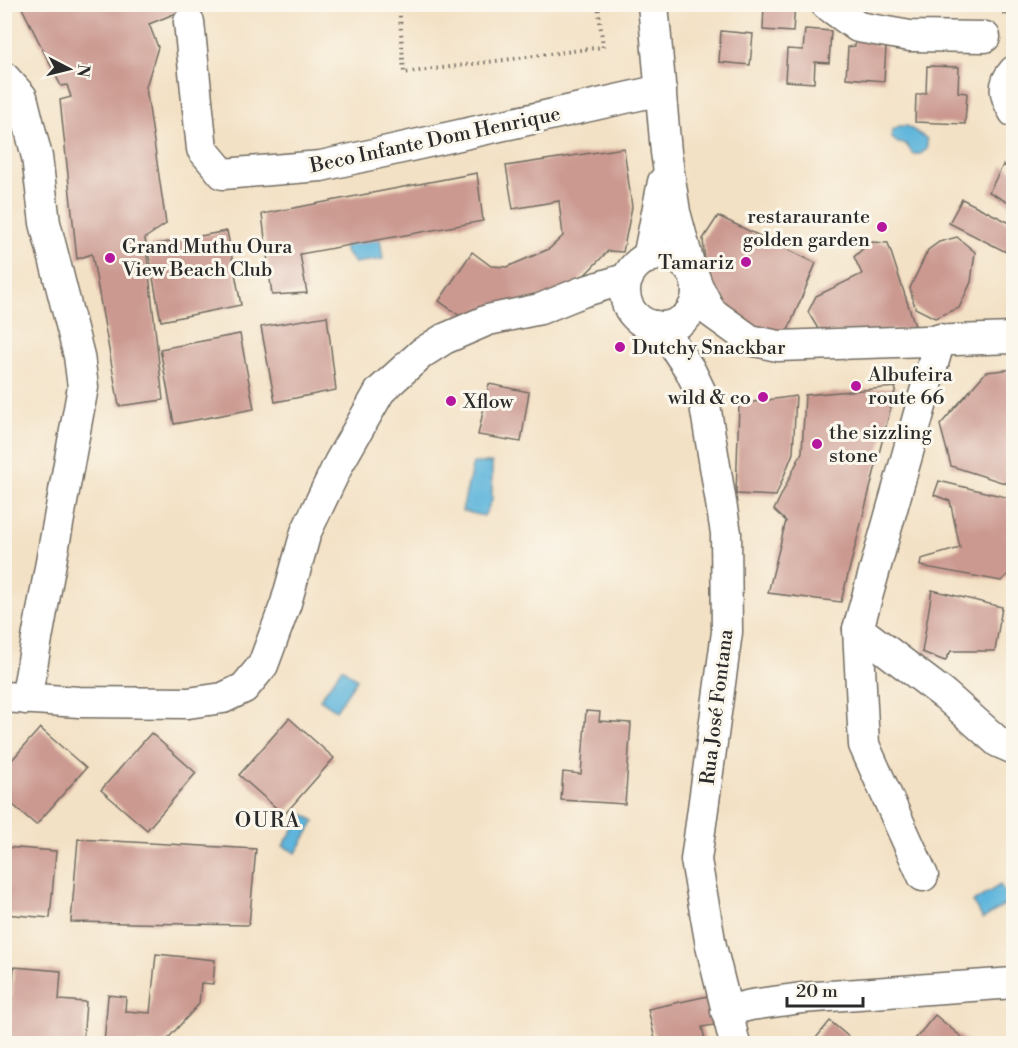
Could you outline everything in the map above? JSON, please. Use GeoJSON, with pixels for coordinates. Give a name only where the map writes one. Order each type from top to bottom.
{"type":"FeatureCollection","features":[{"type":"Feature","properties":{"kind":"street"},"geometry":{"type":"LineString","coordinates":[[653,4],[666,152],[675,212],[697,296],[688,315],[679,323],[656,326],[639,319],[627,300],[626,289],[638,268],[662,188],[666,152]]}},
{"type":"Feature","properties":{"kind":"street"},"geometry":{"type":"LineString","coordinates":[[826,4],[858,27],[910,36],[985,38]]}},
{"type":"Feature","properties":{"kind":"street","name":"Beco Infante Dom Henrique"},"geometry":{"type":"LineString","coordinates":[[189,22],[202,149],[223,174],[321,166],[662,90]]}},
{"type":"Feature","properties":{"kind":"street"},"geometry":{"type":"LineString","coordinates":[[1014,71],[1007,78],[1004,89],[1006,100],[1014,112]]}},
{"type":"Feature","properties":{"kind":"street"},"geometry":{"type":"LineString","coordinates":[[4,77],[22,97],[37,157],[45,223],[79,356],[83,387],[15,698],[79,702],[188,703],[223,698],[244,687],[262,665],[286,603],[306,531],[339,463],[380,391],[422,353],[444,339],[488,320],[540,309],[638,268],[660,255],[671,256],[682,262],[694,278],[711,312],[750,340],[778,346],[1014,338]]}},
{"type":"Feature","properties":{"kind":"street","name":"Rua José Fontana"},"geometry":{"type":"LineString","coordinates":[[688,315],[687,341],[690,370]]}},
{"type":"Feature","properties":{"kind":"street","name":"Rua José Fontana"},"geometry":{"type":"LineString","coordinates":[[656,326],[674,346],[690,370],[704,399],[726,533],[727,632],[696,860],[711,946],[735,1044]]}},
{"type":"Feature","properties":{"kind":"street"},"geometry":{"type":"LineString","coordinates":[[923,876],[864,745],[858,629],[940,339]]}},
{"type":"Feature","properties":{"kind":"street"},"geometry":{"type":"LineString","coordinates":[[858,629],[945,695],[998,742],[1014,749]]}},
{"type":"Feature","properties":{"kind":"street"},"geometry":{"type":"LineString","coordinates":[[726,1011],[802,998],[1014,983]]}},
{"type":"Feature","properties":{"kind":"path"},"geometry":{"type":"LineString","coordinates":[[399,4],[404,73],[603,47],[598,4]]}},
{"type":"Feature","properties":{"kind":"water"},"geometry":{"type":"Polygon","coordinates":[[[899,126],[907,126],[927,139],[927,149],[920,154],[913,154],[906,144],[898,143],[892,138],[892,131],[899,126]]]}},
{"type":"Feature","properties":{"kind":"water"},"geometry":{"type":"Polygon","coordinates":[[[379,232],[383,259],[355,263],[345,252],[344,236],[379,232]]]}},
{"type":"Feature","properties":{"kind":"water"},"geometry":{"type":"Polygon","coordinates":[[[473,463],[492,463],[492,500],[484,516],[462,511],[473,463]]]}},
{"type":"Feature","properties":{"kind":"water"},"geometry":{"type":"Polygon","coordinates":[[[342,668],[357,679],[336,710],[320,699],[342,668]]]}},
{"type":"Feature","properties":{"kind":"water"},"geometry":{"type":"Polygon","coordinates":[[[303,814],[315,821],[296,853],[283,846],[303,814]]]}},
{"type":"Feature","properties":{"kind":"water"},"geometry":{"type":"Polygon","coordinates":[[[1000,885],[1010,901],[983,919],[973,902],[1000,885]]]}},
{"type":"Feature","properties":{"kind":"building"},"geometry":{"type":"Polygon","coordinates":[[[20,4],[176,4],[179,12],[149,24],[158,47],[146,87],[166,224],[145,238],[163,400],[119,406],[92,254],[77,259],[60,100],[71,97],[67,85],[61,86],[20,4]]]}},
{"type":"Feature","properties":{"kind":"building"},"geometry":{"type":"Polygon","coordinates":[[[764,4],[795,4],[793,32],[763,30],[764,4]]]}},
{"type":"Feature","properties":{"kind":"building"},"geometry":{"type":"Polygon","coordinates":[[[1004,4],[1014,4],[1014,15],[1003,14],[1004,4]]]}},
{"type":"Feature","properties":{"kind":"building"},"geometry":{"type":"Polygon","coordinates":[[[805,29],[831,31],[829,63],[815,62],[814,83],[785,81],[787,49],[803,50],[805,29]]]}},
{"type":"Feature","properties":{"kind":"building"},"geometry":{"type":"Polygon","coordinates":[[[721,31],[753,34],[750,65],[719,62],[721,31]]]}},
{"type":"Feature","properties":{"kind":"building"},"geometry":{"type":"Polygon","coordinates":[[[855,36],[875,38],[874,45],[886,46],[884,81],[846,78],[848,47],[855,46],[855,36]]]}},
{"type":"Feature","properties":{"kind":"building"},"geometry":{"type":"Polygon","coordinates":[[[927,66],[959,67],[958,92],[967,93],[965,124],[915,122],[916,95],[926,93],[927,66]]]}},
{"type":"Feature","properties":{"kind":"building"},"geometry":{"type":"Polygon","coordinates":[[[624,148],[632,207],[623,252],[608,251],[569,291],[460,316],[439,301],[472,252],[491,266],[507,267],[549,249],[563,236],[559,201],[513,209],[506,166],[624,148]]]}},
{"type":"Feature","properties":{"kind":"building"},"geometry":{"type":"Polygon","coordinates":[[[1003,165],[1014,171],[1014,206],[989,192],[1003,165]]]}},
{"type":"Feature","properties":{"kind":"building"},"geometry":{"type":"Polygon","coordinates":[[[477,173],[483,221],[300,254],[307,293],[272,295],[262,214],[477,173]]]}},
{"type":"Feature","properties":{"kind":"building"},"geometry":{"type":"Polygon","coordinates":[[[962,199],[1014,225],[1014,256],[949,223],[962,199]]]}},
{"type":"Feature","properties":{"kind":"building"},"geometry":{"type":"Polygon","coordinates":[[[718,216],[816,263],[786,335],[764,337],[713,294],[705,263],[703,239],[718,216]]]}},
{"type":"Feature","properties":{"kind":"building"},"geometry":{"type":"Polygon","coordinates":[[[227,231],[241,305],[161,321],[147,246],[227,231]]]}},
{"type":"Feature","properties":{"kind":"building"},"geometry":{"type":"Polygon","coordinates":[[[957,237],[975,252],[971,282],[959,308],[935,318],[915,308],[910,288],[928,250],[939,242],[957,237]]]}},
{"type":"Feature","properties":{"kind":"building"},"geometry":{"type":"Polygon","coordinates":[[[870,242],[888,243],[916,329],[821,334],[808,312],[816,296],[862,274],[854,257],[870,242]]]}},
{"type":"Feature","properties":{"kind":"building"},"geometry":{"type":"Polygon","coordinates":[[[327,316],[336,390],[275,402],[261,327],[327,316]]]}},
{"type":"Feature","properties":{"kind":"building"},"geometry":{"type":"Polygon","coordinates":[[[240,334],[254,409],[174,424],[160,349],[240,334]]]}},
{"type":"Feature","properties":{"kind":"building"},"geometry":{"type":"Polygon","coordinates":[[[1014,369],[1014,486],[951,466],[940,425],[986,372],[1014,369]]]}},
{"type":"Feature","properties":{"kind":"building"},"geometry":{"type":"Polygon","coordinates":[[[489,384],[529,392],[521,442],[478,435],[489,384]]]}},
{"type":"Feature","properties":{"kind":"building"},"geometry":{"type":"Polygon","coordinates":[[[896,387],[841,602],[768,593],[786,521],[774,510],[802,452],[805,395],[896,387]]]}},
{"type":"Feature","properties":{"kind":"building"},"geometry":{"type":"Polygon","coordinates":[[[796,396],[793,453],[776,496],[736,494],[739,404],[796,396]]]}},
{"type":"Feature","properties":{"kind":"building"},"geometry":{"type":"Polygon","coordinates":[[[939,481],[1014,499],[1014,569],[1001,581],[920,566],[921,559],[960,548],[950,501],[934,495],[939,481]]]}},
{"type":"Feature","properties":{"kind":"building"},"geometry":{"type":"Polygon","coordinates":[[[932,590],[1002,607],[995,651],[951,651],[945,661],[922,652],[932,590]]]}},
{"type":"Feature","properties":{"kind":"building"},"geometry":{"type":"Polygon","coordinates":[[[586,711],[600,712],[599,721],[631,723],[625,804],[561,800],[563,772],[581,774],[586,711]]]}},
{"type":"Feature","properties":{"kind":"building"},"geometry":{"type":"Polygon","coordinates":[[[289,718],[334,758],[284,815],[239,775],[289,718]]]}},
{"type":"Feature","properties":{"kind":"building"},"geometry":{"type":"Polygon","coordinates":[[[40,728],[86,768],[36,825],[4,797],[4,769],[40,728]]]}},
{"type":"Feature","properties":{"kind":"building"},"geometry":{"type":"Polygon","coordinates":[[[151,733],[196,773],[147,830],[101,790],[151,733]]]}},
{"type":"Feature","properties":{"kind":"building"},"geometry":{"type":"Polygon","coordinates":[[[78,839],[256,849],[249,925],[71,922],[78,839]]]}},
{"type":"Feature","properties":{"kind":"building"},"geometry":{"type":"Polygon","coordinates":[[[4,847],[56,851],[50,918],[4,914],[4,847]]]}},
{"type":"Feature","properties":{"kind":"building"},"geometry":{"type":"Polygon","coordinates":[[[156,954],[215,960],[213,984],[201,983],[199,1004],[163,1044],[104,1044],[108,995],[126,997],[125,1011],[150,1013],[156,954]]]}},
{"type":"Feature","properties":{"kind":"building"},"geometry":{"type":"Polygon","coordinates":[[[14,967],[61,971],[59,1000],[86,1002],[83,1044],[9,1044],[14,967]]]}},
{"type":"Feature","properties":{"kind":"building"},"geometry":{"type":"Polygon","coordinates":[[[708,996],[714,1025],[702,1027],[706,1044],[656,1044],[648,1009],[708,996]]]}},
{"type":"Feature","properties":{"kind":"building"},"geometry":{"type":"Polygon","coordinates":[[[935,1015],[970,1044],[911,1044],[935,1015]]]}},
{"type":"Feature","properties":{"kind":"building"},"geometry":{"type":"Polygon","coordinates":[[[830,1021],[857,1044],[811,1044],[830,1021]]]}},
{"type":"Feature","properties":{"kind":"place","name":"restaraurante golden garden"},"geometry":{"type":"Point","coordinates":[882,227]}},
{"type":"Feature","properties":{"kind":"place","name":"Grand Muthu Oura View Beach Club"},"geometry":{"type":"Point","coordinates":[110,258]}},
{"type":"Feature","properties":{"kind":"place","name":"Tamariz"},"geometry":{"type":"Point","coordinates":[746,262]}},
{"type":"Feature","properties":{"kind":"place","name":"Dutchy Snackbar"},"geometry":{"type":"Point","coordinates":[620,347]}},
{"type":"Feature","properties":{"kind":"place","name":"Albufeira route 66"},"geometry":{"type":"Point","coordinates":[856,386]}},
{"type":"Feature","properties":{"kind":"place","name":"wild & co"},"geometry":{"type":"Point","coordinates":[763,397]}},
{"type":"Feature","properties":{"kind":"place","name":"Xflow"},"geometry":{"type":"Point","coordinates":[451,401]}},
{"type":"Feature","properties":{"kind":"place","name":"the sizzling stone"},"geometry":{"type":"Point","coordinates":[817,444]}},
{"type":"Feature","properties":{"kind":"district","name":"OURA"},"geometry":{"type":"Point","coordinates":[268,820]}}]}
